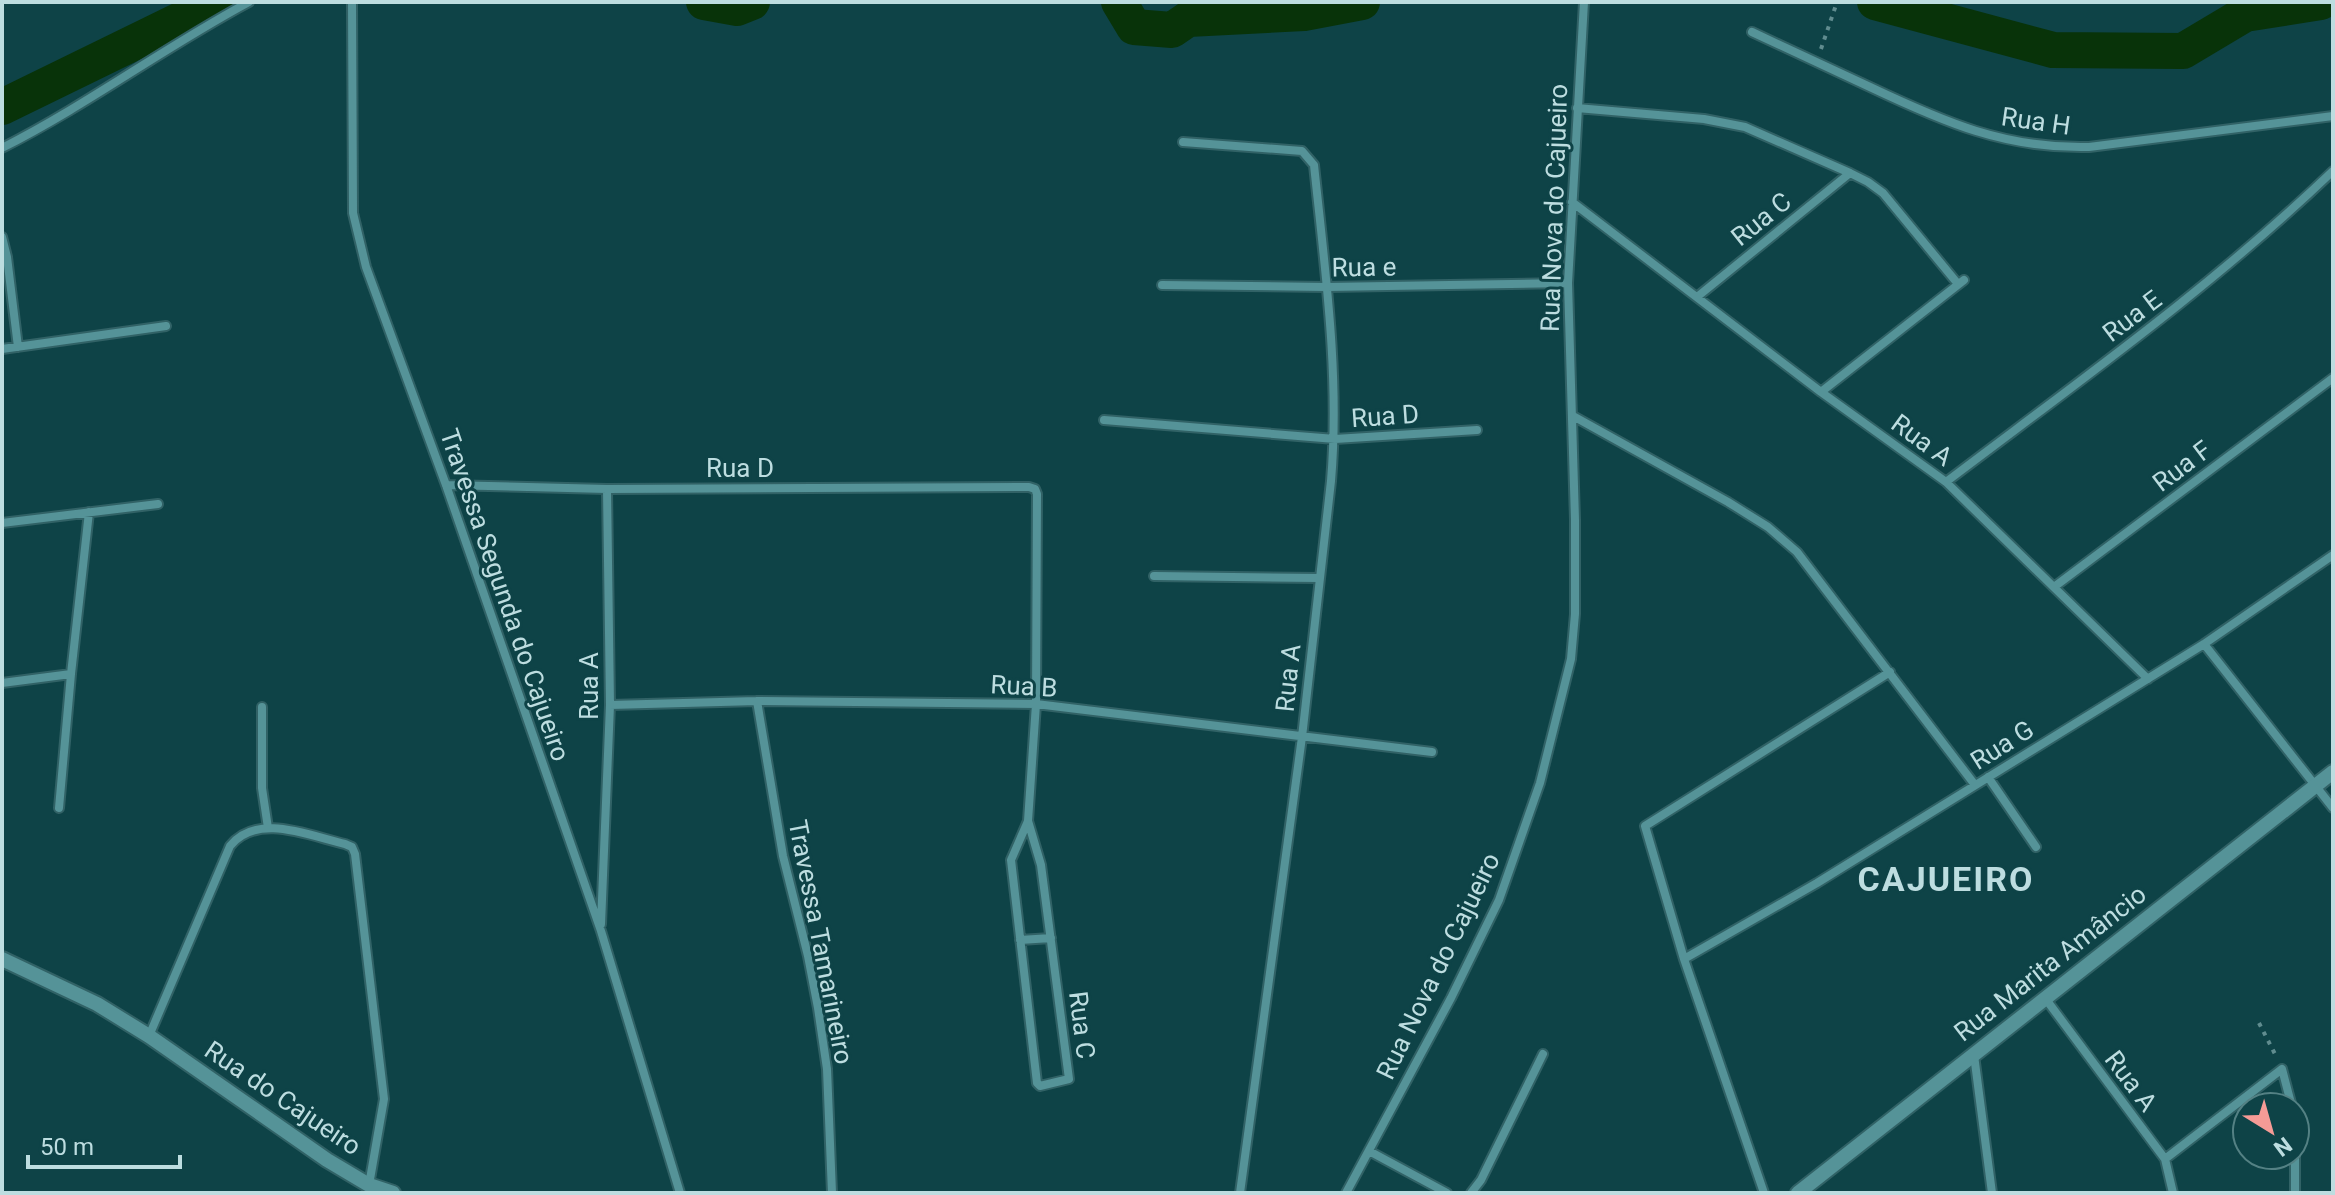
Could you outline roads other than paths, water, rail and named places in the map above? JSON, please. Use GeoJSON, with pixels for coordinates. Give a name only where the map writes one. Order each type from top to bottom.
{"type":"FeatureCollection","features":[{"type":"Feature","properties":{"kind":"street"},"geometry":{"type":"LineString","coordinates":[[2,148],[249,2]]}},
{"type":"Feature","properties":{"kind":"street","name":"Travessa Segunda do Cajueiro"},"geometry":{"type":"LineString","coordinates":[[352,2],[352,200],[366,267],[446,485],[601,931],[680,1193]]}},
{"type":"Feature","properties":{"kind":"street","name":"Rua Nova do Cajueiro"},"geometry":{"type":"LineString","coordinates":[[1346,1193],[1451,998],[1499,900],[1540,783],[1568,674],[1574,629],[1573,416],[1568,283],[1584,2]]}},
{"type":"Feature","properties":{"kind":"street","name":"Rua H"},"geometry":{"type":"LineString","coordinates":[[1752,32],[1940,120],[2013,141],[2056,148],[2089,147],[2333,116]]}},
{"type":"Feature","properties":{"kind":"street"},"geometry":{"type":"LineString","coordinates":[[1577,108],[1704,119],[1745,127],[1850,173],[1883,193],[1961,282],[1821,392]]}},
{"type":"Feature","properties":{"kind":"street","name":"Rua A"},"geometry":{"type":"LineString","coordinates":[[1183,142],[1302,151],[1314,165],[1327,287],[1335,439],[1302,737],[1240,1193]]}},
{"type":"Feature","properties":{"kind":"street","name":"Rua E"},"geometry":{"type":"LineString","coordinates":[[1946,482],[2207,284],[2333,171]]}},
{"type":"Feature","properties":{"kind":"street","name":"Rua C"},"geometry":{"type":"LineString","coordinates":[[1697,297],[1850,173]]}},
{"type":"Feature","properties":{"kind":"street","name":"Rua A"},"geometry":{"type":"LineString","coordinates":[[1572,202],[1821,392],[1946,482],[2148,679]]}},
{"type":"Feature","properties":{"kind":"street"},"geometry":{"type":"LineString","coordinates":[[2,237],[18,347]]}},
{"type":"Feature","properties":{"kind":"street","name":"Rua e"},"geometry":{"type":"LineString","coordinates":[[1162,285],[1327,287],[1568,283]]}},
{"type":"Feature","properties":{"kind":"street"},"geometry":{"type":"LineString","coordinates":[[2,349],[166,326]]}},
{"type":"Feature","properties":{"kind":"street","name":"Rua F"},"geometry":{"type":"LineString","coordinates":[[2054,587],[2333,378]]}},
{"type":"Feature","properties":{"kind":"street"},"geometry":{"type":"LineString","coordinates":[[1573,416],[1768,527],[1797,552],[1975,785]]}},
{"type":"Feature","properties":{"kind":"street","name":"Rua D"},"geometry":{"type":"LineString","coordinates":[[1104,420],[1335,439],[1477,430]]}},
{"type":"Feature","properties":{"kind":"street","name":"Rua D"},"geometry":{"type":"LineString","coordinates":[[446,485],[607,489],[1035,489]]}},
{"type":"Feature","properties":{"kind":"street","name":"Rua A"},"geometry":{"type":"LineString","coordinates":[[601,931],[610,705],[607,489]]}},
{"type":"Feature","properties":{"kind":"street","name":"Rua C"},"geometry":{"type":"LineString","coordinates":[[1028,821],[1041,865],[1069,1079],[1040,1086],[1037,1083],[1011,860],[1028,821],[1036,704],[1035,489]]}},
{"type":"Feature","properties":{"kind":"street"},"geometry":{"type":"LineString","coordinates":[[2,523],[158,504]]}},
{"type":"Feature","properties":{"kind":"street"},"geometry":{"type":"LineString","coordinates":[[59,808],[89,512]]}},
{"type":"Feature","properties":{"kind":"street","name":"Rua G"},"geometry":{"type":"LineString","coordinates":[[1684,959],[1817,883],[2148,679],[2333,555]]}},
{"type":"Feature","properties":{"kind":"street"},"geometry":{"type":"LineString","coordinates":[[1154,576],[1319,578]]}},
{"type":"Feature","properties":{"kind":"street"},"geometry":{"type":"LineString","coordinates":[[2204,644],[2333,808]]}},
{"type":"Feature","properties":{"kind":"street"},"geometry":{"type":"LineString","coordinates":[[1764,1193],[1684,959],[1645,826],[1890,672]]}},
{"type":"Feature","properties":{"kind":"street"},"geometry":{"type":"LineString","coordinates":[[2,683],[71,674]]}},
{"type":"Feature","properties":{"kind":"street","name":"Rua B"},"geometry":{"type":"LineString","coordinates":[[610,705],[757,701],[1036,704],[1432,752]]}},
{"type":"Feature","properties":{"kind":"street","name":"Travessa Tamarineiro"},"geometry":{"type":"LineString","coordinates":[[757,701],[783,856],[808,956],[820,1023],[827,1069],[832,1193]]}},
{"type":"Feature","properties":{"kind":"street"},"geometry":{"type":"LineString","coordinates":[[262,707],[262,788],[268,828]]}},
{"type":"Feature","properties":{"kind":"street","name":"Rua Marita Amâncio"},"geometry":{"type":"LineString","coordinates":[[1798,1193],[2333,772]]}},
{"type":"Feature","properties":{"kind":"street"},"geometry":{"type":"LineString","coordinates":[[1988,777],[2036,847]]}},
{"type":"Feature","properties":{"kind":"street"},"geometry":{"type":"LineString","coordinates":[[149,1036],[230,846],[236,839],[246,832],[275,828],[352,847],[384,1099],[369,1185]]}},
{"type":"Feature","properties":{"kind":"street"},"geometry":{"type":"LineString","coordinates":[[1020,940],[1051,938]]}},
{"type":"Feature","properties":{"kind":"street","name":"Rua do Cajueiro"},"geometry":{"type":"LineString","coordinates":[[2,959],[97,1004],[149,1036],[327,1160],[369,1185],[393,1193]]}},
{"type":"Feature","properties":{"kind":"street","name":"Rua A"},"geometry":{"type":"LineString","coordinates":[[2045,998],[2165,1159],[2173,1193]]}},
{"type":"Feature","properties":{"kind":"street"},"geometry":{"type":"LineString","coordinates":[[1471,1193],[1481,1180],[1543,1054]]}},
{"type":"Feature","properties":{"kind":"street"},"geometry":{"type":"LineString","coordinates":[[1974,1054],[1992,1193]]}},
{"type":"Feature","properties":{"kind":"street"},"geometry":{"type":"LineString","coordinates":[[2253,1091],[2282,1069],[2288,1091]]}},
{"type":"Feature","properties":{"kind":"street"},"geometry":{"type":"LineString","coordinates":[[2165,1159],[2231,1108]]}},
{"type":"Feature","properties":{"kind":"street"},"geometry":{"type":"LineString","coordinates":[[1369,1151],[1447,1193]]}},
{"type":"Feature","properties":{"kind":"street"},"geometry":{"type":"LineString","coordinates":[[2295,1171],[2295,1193]]}},
{"type":"Feature","properties":{"kind":"waterway"},"geometry":{"type":"LineString","coordinates":[[2,107],[217,2]]}},
{"type":"Feature","properties":{"kind":"waterway"},"geometry":{"type":"LineString","coordinates":[[704,2],[737,8],[752,2]]}},
{"type":"Feature","properties":{"kind":"waterway"},"geometry":{"type":"LineString","coordinates":[[1119,2],[1134,27],[1172,30],[1188,19],[1304,13],[1362,2]]}},
{"type":"Feature","properties":{"kind":"waterway"},"geometry":{"type":"LineString","coordinates":[[1875,2],[2053,50],[2183,51],[2245,14],[2321,2]]}},
{"type":"Feature","properties":{"kind":"district","name":"CAJUEIRO"},"geometry":{"type":"Point","coordinates":[1946,879]}}]}
